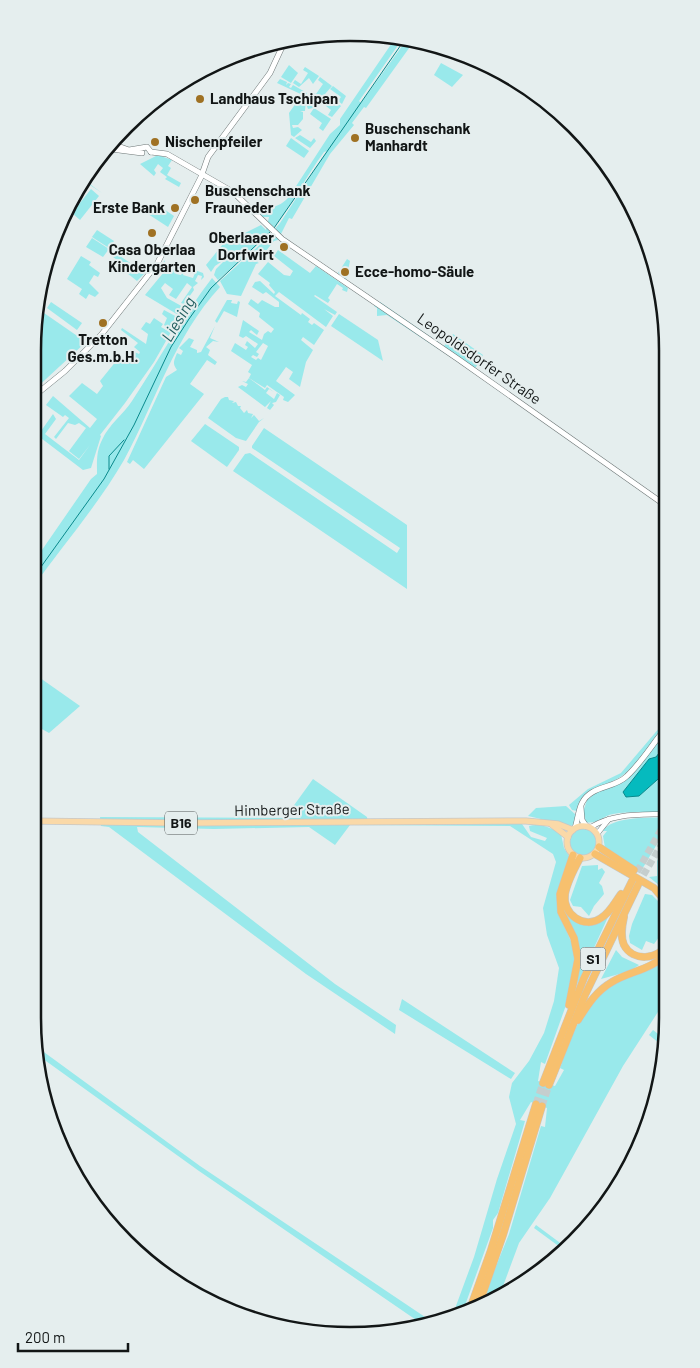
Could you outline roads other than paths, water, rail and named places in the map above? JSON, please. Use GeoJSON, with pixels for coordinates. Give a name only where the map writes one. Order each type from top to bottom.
{"type":"FeatureCollection","features":[{"type":"Feature","properties":{"kind":"highway"},"geometry":{"type":"LineString","coordinates":[[597,850],[659,887]]}},
{"type":"Feature","properties":{"kind":"highway"},"geometry":{"type":"LineString","coordinates":[[597,850],[654,888],[659,894]]}},
{"type":"Feature","properties":{"kind":"highway"},"geometry":{"type":"LineString","coordinates":[[565,1032],[578,959],[575,943],[561,912],[560,894],[573,855]]}},
{"type":"Feature","properties":{"kind":"highway"},"geometry":{"type":"LineString","coordinates":[[580,858],[565,896],[567,910],[578,920],[592,922],[600,920],[633,884]]}},
{"type":"Feature","properties":{"kind":"highway","name":"S1"},"geometry":{"type":"LineString","coordinates":[[546,1084],[584,978],[633,884]]}},
{"type":"Feature","properties":{"kind":"highway","name":"S1"},"geometry":{"type":"LineString","coordinates":[[565,1032],[626,907],[633,884]]}},
{"type":"Feature","properties":{"kind":"highway"},"geometry":{"type":"LineString","coordinates":[[626,907],[622,937],[628,950],[640,957],[649,957],[659,952]]}},
{"type":"Feature","properties":{"kind":"highway"},"geometry":{"type":"LineString","coordinates":[[565,1032],[602,989],[620,978],[659,960]]}},
{"type":"Feature","properties":{"kind":"highway"},"geometry":{"type":"LineString","coordinates":[[473,1301],[539,1105],[506,1226],[481,1297]]}},
{"type":"Feature","properties":{"kind":"main road"},"geometry":{"type":"LineString","coordinates":[[41,390],[65,371],[101,335],[158,263],[212,151],[270,73],[281,49]]}},
{"type":"Feature","properties":{"kind":"main road"},"geometry":{"type":"LineString","coordinates":[[118,146],[129,150],[143,151],[147,156],[151,152],[167,154],[202,174]]}},
{"type":"Feature","properties":{"kind":"main road"},"geometry":{"type":"LineString","coordinates":[[115,149],[143,151]]}},
{"type":"Feature","properties":{"kind":"main road","name":"Leopoldsdorfer Straße"},"geometry":{"type":"LineString","coordinates":[[202,174],[233,192],[277,234],[659,501]]}},
{"type":"Feature","properties":{"kind":"main road"},"geometry":{"type":"LineString","coordinates":[[581,807],[582,820],[598,834],[597,850],[588,858],[580,858],[573,855],[568,847],[568,837],[574,829],[581,807],[591,792],[614,784],[627,776],[659,737]]}},
{"type":"Feature","properties":{"kind":"main road","name":"Himberger Straße"},"geometry":{"type":"LineString","coordinates":[[41,821],[191,823],[526,821],[574,829]]}},
{"type":"Feature","properties":{"kind":"main road"},"geometry":{"type":"LineString","coordinates":[[551,824],[568,837]]}},
{"type":"Feature","properties":{"kind":"main road"},"geometry":{"type":"LineString","coordinates":[[574,829],[588,827]]}},
{"type":"Feature","properties":{"kind":"street"},"geometry":{"type":"LineString","coordinates":[[588,827],[602,820],[621,816],[659,814]]}},
{"type":"Feature","properties":{"kind":"street"},"geometry":{"type":"LineString","coordinates":[[598,834],[610,818]]}},
{"type":"Feature","properties":{"kind":"waterway","name":"Liesing"},"geometry":{"type":"LineString","coordinates":[[274,228],[401,46]]}},
{"type":"Feature","properties":{"kind":"waterway","name":"Liesing"},"geometry":{"type":"LineString","coordinates":[[41,567],[104,479],[134,425],[171,347],[189,319],[211,288],[271,231]]}},
{"type":"Feature","properties":{"kind":"waterway"},"geometry":{"type":"LineString","coordinates":[[109,469],[109,456],[124,440]]}},
{"type":"Feature","properties":{"kind":"tunnel"},"geometry":{"type":"LineString","coordinates":[[632,881],[659,833]]}},
{"type":"Feature","properties":{"kind":"tunnel"},"geometry":{"type":"LineString","coordinates":[[638,884],[659,849]]}},
{"type":"Feature","properties":{"kind":"tunnel"},"geometry":{"type":"LineString","coordinates":[[536,1104],[543,1083]]}},
{"type":"Feature","properties":{"kind":"tunnel"},"geometry":{"type":"LineString","coordinates":[[542,1106],[549,1085]]}},
{"type":"Feature","properties":{"kind":"place","name":"Landhaus Tschipan"},"geometry":{"type":"Point","coordinates":[200,99]}},
{"type":"Feature","properties":{"kind":"place","name":"Buschenschank Manhardt"},"geometry":{"type":"Point","coordinates":[355,138]}},
{"type":"Feature","properties":{"kind":"place","name":"Nischenpfeiler"},"geometry":{"type":"Point","coordinates":[155,142]}},
{"type":"Feature","properties":{"kind":"place","name":"Buschenschank Frauneder"},"geometry":{"type":"Point","coordinates":[195,200]}},
{"type":"Feature","properties":{"kind":"place","name":"Erste Bank"},"geometry":{"type":"Point","coordinates":[175,208]}},
{"type":"Feature","properties":{"kind":"place","name":"Casa Oberlaa Kindergarten"},"geometry":{"type":"Point","coordinates":[152,233]}},
{"type":"Feature","properties":{"kind":"place","name":"Oberlaaer Dorfwirt"},"geometry":{"type":"Point","coordinates":[284,247]}},
{"type":"Feature","properties":{"kind":"place","name":"Ecce-homo-Säule"},"geometry":{"type":"Point","coordinates":[345,272]}},
{"type":"Feature","properties":{"kind":"place","name":"Tretton Ges.m.b.H."},"geometry":{"type":"Point","coordinates":[103,323]}}]}
